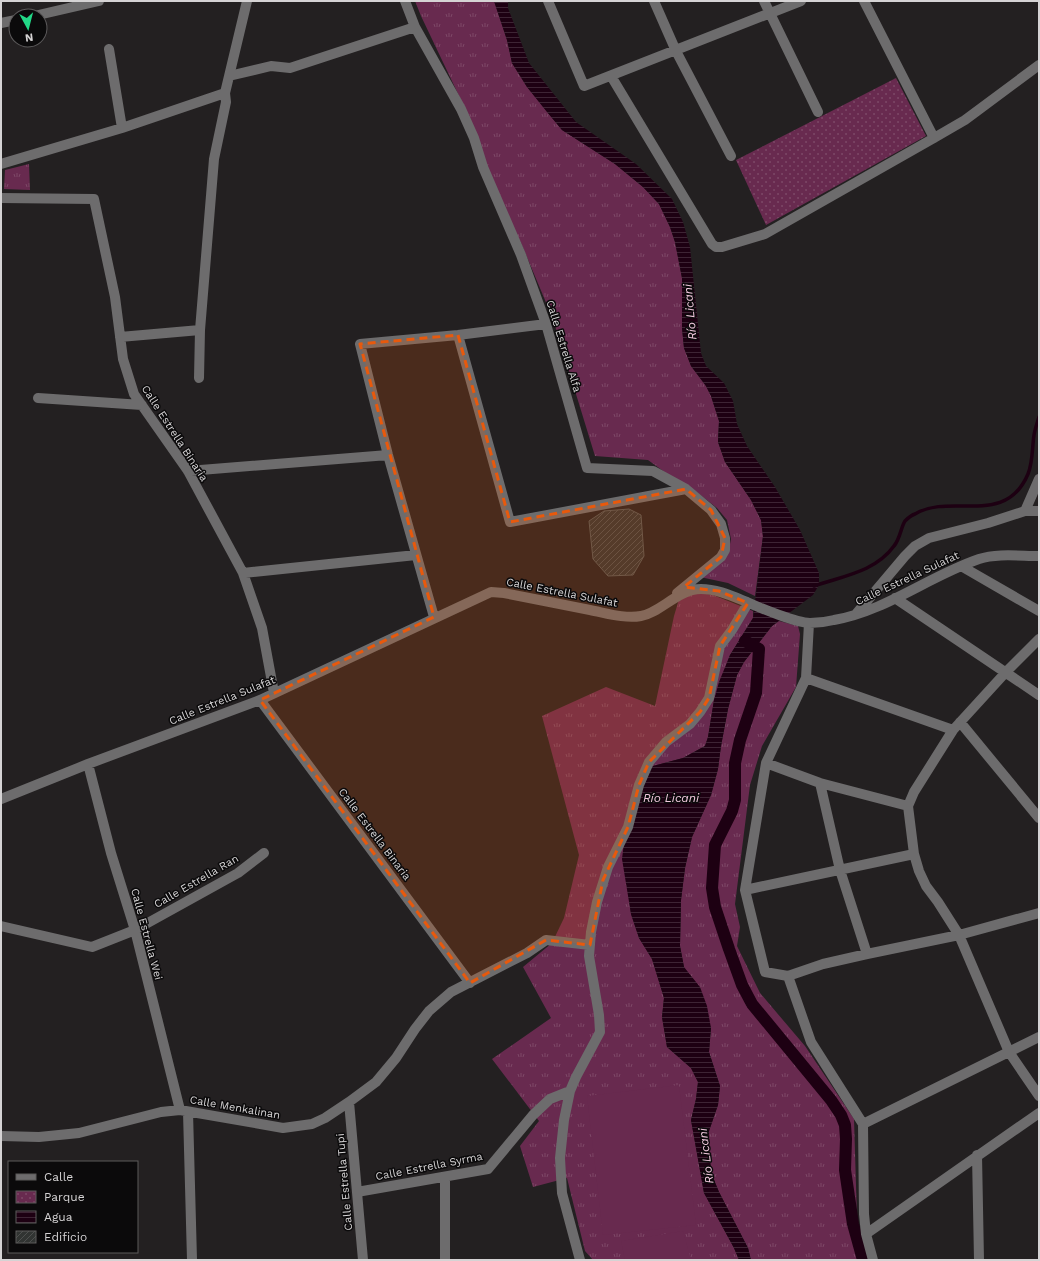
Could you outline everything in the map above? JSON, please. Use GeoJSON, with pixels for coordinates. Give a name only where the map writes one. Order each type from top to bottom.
{"type":"FeatureCollection","features":[{"type":"Feature","properties":{"kind":"street"},"geometry":{"type":"LineString","coordinates":[[48,13],[99,1]]}},
{"type":"Feature","properties":{"kind":"street"},"geometry":{"type":"LineString","coordinates":[[199,378],[200,330],[214,159],[226,102],[225,94],[247,1]]}},
{"type":"Feature","properties":{"kind":"street","name":"Calle Estrella Alfa"},"geometry":{"type":"LineString","coordinates":[[405,1],[415,27],[461,109],[474,138],[483,167],[521,254],[546,324],[587,468],[653,471],[686,489],[711,510],[721,524],[725,538],[724,550],[721,557],[669,601]]}},
{"type":"Feature","properties":{"kind":"street"},"geometry":{"type":"LineString","coordinates":[[548,1],[584,86],[801,1]]}},
{"type":"Feature","properties":{"kind":"street"},"geometry":{"type":"LineString","coordinates":[[654,1],[676,51],[731,156]]}},
{"type":"Feature","properties":{"kind":"street"},"geometry":{"type":"LineString","coordinates":[[764,1],[818,112]]}},
{"type":"Feature","properties":{"kind":"street"},"geometry":{"type":"LineString","coordinates":[[864,1],[934,138]]}},
{"type":"Feature","properties":{"kind":"street"},"geometry":{"type":"LineString","coordinates":[[229,76],[271,66],[290,68],[415,27]]}},
{"type":"Feature","properties":{"kind":"street"},"geometry":{"type":"LineString","coordinates":[[109,49],[122,128]]}},
{"type":"Feature","properties":{"kind":"street"},"geometry":{"type":"LineString","coordinates":[[611,76],[712,244],[716,247],[722,247],[765,234],[934,138],[965,120],[1039,65]]}},
{"type":"Feature","properties":{"kind":"street"},"geometry":{"type":"LineString","coordinates":[[1,164],[122,128],[225,94]]}},
{"type":"Feature","properties":{"kind":"street","name":"Calle Estrella Binaria"},"geometry":{"type":"LineString","coordinates":[[1,198],[94,199],[115,297],[123,359],[134,394],[188,471],[243,573],[262,628],[274,693]]}},
{"type":"Feature","properties":{"kind":"street"},"geometry":{"type":"LineString","coordinates":[[434,617],[388,455],[360,344],[458,335],[546,324]]}},
{"type":"Feature","properties":{"kind":"street"},"geometry":{"type":"LineString","coordinates":[[120,337],[200,330]]}},
{"type":"Feature","properties":{"kind":"street"},"geometry":{"type":"LineString","coordinates":[[458,335],[510,522],[686,489]]}},
{"type":"Feature","properties":{"kind":"street"},"geometry":{"type":"LineString","coordinates":[[38,398],[142,405]]}},
{"type":"Feature","properties":{"kind":"street"},"geometry":{"type":"LineString","coordinates":[[188,471],[388,455]]}},
{"type":"Feature","properties":{"kind":"street"},"geometry":{"type":"LineString","coordinates":[[1025,511],[1039,479]]}},
{"type":"Feature","properties":{"kind":"street"},"geometry":{"type":"LineString","coordinates":[[856,615],[905,556],[915,546],[929,538],[988,524],[1025,511],[1039,511]]}},
{"type":"Feature","properties":{"kind":"street"},"geometry":{"type":"LineString","coordinates":[[243,573],[416,555]]}},
{"type":"Feature","properties":{"kind":"street","name":"Calle Estrella Sulafat"},"geometry":{"type":"LineString","coordinates":[[1,799],[88,764],[260,700],[434,617],[491,592],[504,593],[615,615],[641,616],[650,614],[669,601],[687,592],[700,589],[719,591],[750,604],[809,624],[856,615],[875,608],[961,566],[980,559],[995,556],[1039,556]]}},
{"type":"Feature","properties":{"kind":"street"},"geometry":{"type":"LineString","coordinates":[[961,566],[1039,611]]}},
{"type":"Feature","properties":{"kind":"street"},"geometry":{"type":"LineString","coordinates":[[894,598],[1039,695]]}},
{"type":"Feature","properties":{"kind":"street"},"geometry":{"type":"LineString","coordinates":[[580,1260],[562,1193],[560,1158],[564,1120],[570,1091],[600,1032],[599,1015],[590,956],[591,932],[597,902],[603,880],[628,827],[639,785],[649,762],[666,742],[690,724],[709,698],[720,646],[750,604]]}},
{"type":"Feature","properties":{"kind":"street"},"geometry":{"type":"LineString","coordinates":[[809,624],[806,678],[766,763],[744,890],[765,972],[788,976],[823,964],[959,935],[1039,913]]}},
{"type":"Feature","properties":{"kind":"street"},"geometry":{"type":"LineString","coordinates":[[1039,639],[1006,672],[953,730],[914,792],[908,806],[914,854],[919,871],[926,886],[959,935],[1009,1052],[1039,1096]]}},
{"type":"Feature","properties":{"kind":"street"},"geometry":{"type":"LineString","coordinates":[[806,678],[953,730]]}},
{"type":"Feature","properties":{"kind":"street","name":"Calle Estrella Binaria"},"geometry":{"type":"LineString","coordinates":[[260,700],[470,983]]}},
{"type":"Feature","properties":{"kind":"street"},"geometry":{"type":"LineString","coordinates":[[960,722],[1039,818]]}},
{"type":"Feature","properties":{"kind":"street"},"geometry":{"type":"LineString","coordinates":[[766,763],[820,783],[908,806]]}},
{"type":"Feature","properties":{"kind":"street","name":"Calle Estrella Wei"},"geometry":{"type":"LineString","coordinates":[[88,764],[111,853],[135,930],[184,1111],[192,1260]]}},
{"type":"Feature","properties":{"kind":"street"},"geometry":{"type":"LineString","coordinates":[[820,783],[840,870],[867,954]]}},
{"type":"Feature","properties":{"kind":"street","name":"Calle Estrella Ran"},"geometry":{"type":"LineString","coordinates":[[1,926],[92,947],[135,930],[238,873],[264,853]]}},
{"type":"Feature","properties":{"kind":"street"},"geometry":{"type":"LineString","coordinates":[[744,890],[914,854]]}},
{"type":"Feature","properties":{"kind":"street","name":"Calle Menkalinan"},"geometry":{"type":"LineString","coordinates":[[1,1136],[39,1137],[79,1133],[161,1112],[184,1111],[283,1128],[312,1124],[325,1118],[376,1082],[396,1058],[414,1029],[429,1011],[452,992],[526,953],[546,940],[590,945]]}},
{"type":"Feature","properties":{"kind":"street"},"geometry":{"type":"LineString","coordinates":[[788,976],[811,1042],[863,1124],[864,1214],[866,1234],[873,1260]]}},
{"type":"Feature","properties":{"kind":"street"},"geometry":{"type":"LineString","coordinates":[[863,1124],[1039,1036]]}},
{"type":"Feature","properties":{"kind":"street","name":"Calle Estrella Syrma"},"geometry":{"type":"LineString","coordinates":[[357,1192],[488,1169],[533,1115],[550,1099],[570,1091]]}},
{"type":"Feature","properties":{"kind":"street","name":"Calle Estrella Tupi"},"geometry":{"type":"LineString","coordinates":[[349,1102],[363,1260]]}},
{"type":"Feature","properties":{"kind":"street"},"geometry":{"type":"LineString","coordinates":[[866,1234],[1039,1112]]}},
{"type":"Feature","properties":{"kind":"street"},"geometry":{"type":"LineString","coordinates":[[977,1155],[979,1260]]}},
{"type":"Feature","properties":{"kind":"street"},"geometry":{"type":"LineString","coordinates":[[445,1177],[445,1260]]}},
{"type":"Feature","properties":{"kind":"highlighted area"},"geometry":{"type":"Polygon","coordinates":[[[458,335],[510,522],[686,489],[711,510],[725,538],[721,557],[684,587],[719,591],[748,603],[720,646],[709,698],[700,712],[649,762],[639,785],[628,827],[603,880],[590,945],[546,940],[470,983],[260,700],[434,617],[360,344],[458,335]]]}},
{"type":"Feature","properties":{"kind":"green space"},"geometry":{"type":"Polygon","coordinates":[[[415,1],[494,1],[507,40],[512,63],[527,87],[562,130],[615,164],[643,187],[659,204],[670,227],[675,242],[682,278],[682,328],[684,348],[691,366],[706,386],[711,396],[719,421],[718,442],[725,462],[751,500],[761,520],[763,536],[755,596],[728,583],[700,577],[728,554],[731,539],[727,520],[717,508],[698,493],[670,476],[648,460],[595,456],[553,319],[521,243],[500,203],[471,121],[415,1]]]}},
{"type":"Feature","properties":{"kind":"green space"},"geometry":{"type":"Polygon","coordinates":[[[896,78],[926,136],[766,225],[736,160],[896,78]]]}},
{"type":"Feature","properties":{"kind":"green space"},"geometry":{"type":"Polygon","coordinates":[[[29,164],[30,190],[4,189],[5,170],[29,164]]]}},
{"type":"Feature","properties":{"kind":"green space"},"geometry":{"type":"Polygon","coordinates":[[[694,592],[713,595],[753,611],[753,618],[730,655],[714,700],[708,737],[705,746],[683,758],[653,766],[628,891],[631,914],[639,938],[652,959],[664,998],[662,1017],[667,1047],[691,1068],[698,1082],[691,1120],[704,1193],[739,1260],[593,1260],[585,1251],[567,1178],[533,1187],[520,1146],[539,1121],[492,1059],[551,1018],[523,967],[552,943],[564,918],[579,855],[542,716],[606,687],[655,706],[674,616],[680,596],[694,592]]]}},
{"type":"Feature","properties":{"kind":"green space"},"geometry":{"type":"Polygon","coordinates":[[[779,621],[798,626],[800,634],[796,687],[762,746],[750,785],[735,904],[740,927],[737,946],[760,993],[805,1046],[854,1119],[857,1219],[863,1260],[751,1260],[748,1248],[719,1192],[712,1175],[708,1147],[709,1131],[718,1105],[720,1086],[709,1052],[711,1028],[684,967],[680,946],[681,900],[685,868],[692,837],[711,795],[718,769],[728,709],[737,675],[744,662],[772,626],[779,621]]]}},
{"type":"Feature","properties":{"kind":"green space"},"geometry":{"type":"Polygon","coordinates":[[[679,1085],[696,1225],[603,1235],[587,1096],[679,1085]]]}},
{"type":"Feature","properties":{"kind":"green space"},"geometry":{"type":"Polygon","coordinates":[[[683,1231],[691,1260],[625,1260],[621,1241],[683,1231]]]}},
{"type":"Feature","properties":{"kind":"water","name":"Río Licani"},"geometry":{"type":"Polygon","coordinates":[[[494,1],[508,1],[508,8],[529,63],[576,122],[636,164],[672,199],[683,222],[690,247],[701,353],[706,366],[724,383],[733,401],[737,424],[747,446],[775,487],[800,530],[819,573],[819,585],[813,595],[772,626],[744,662],[737,675],[728,709],[718,769],[711,795],[692,837],[685,868],[681,900],[680,946],[684,967],[700,987],[707,1006],[711,1028],[709,1052],[720,1086],[718,1105],[709,1131],[708,1147],[712,1175],[719,1192],[748,1248],[751,1260],[739,1260],[704,1193],[691,1120],[698,1082],[691,1068],[667,1047],[662,1017],[664,998],[652,959],[639,938],[631,914],[622,859],[625,835],[641,776],[653,766],[683,758],[705,746],[719,682],[730,655],[753,618],[763,536],[761,520],[751,500],[725,462],[718,442],[719,421],[711,396],[706,386],[691,366],[684,348],[682,328],[682,278],[675,242],[670,227],[659,204],[643,187],[615,164],[562,130],[547,112],[527,87],[512,63],[507,40],[494,1]]]}},
{"type":"Feature","properties":{"kind":"building"},"geometry":{"type":"Polygon","coordinates":[[[629,509],[641,515],[644,556],[633,575],[608,576],[593,559],[589,521],[604,511],[629,509]]]}},
{"type":"Feature","properties":{"kind":"waterway"},"geometry":{"type":"LineString","coordinates":[[814,586],[858,572],[878,562],[886,555],[898,540],[905,521],[914,515],[930,508],[945,506],[992,505],[1006,500],[1018,490],[1030,469],[1034,433],[1039,417]]}},
{"type":"Feature","properties":{"kind":"waterway"},"geometry":{"type":"LineString","coordinates":[[745,641],[759,649],[756,693],[740,740],[735,763],[735,800],[732,811],[715,845],[712,888],[715,907],[742,985],[752,1004],[831,1100],[841,1115],[845,1125],[845,1170],[853,1224],[863,1260]]}}]}
